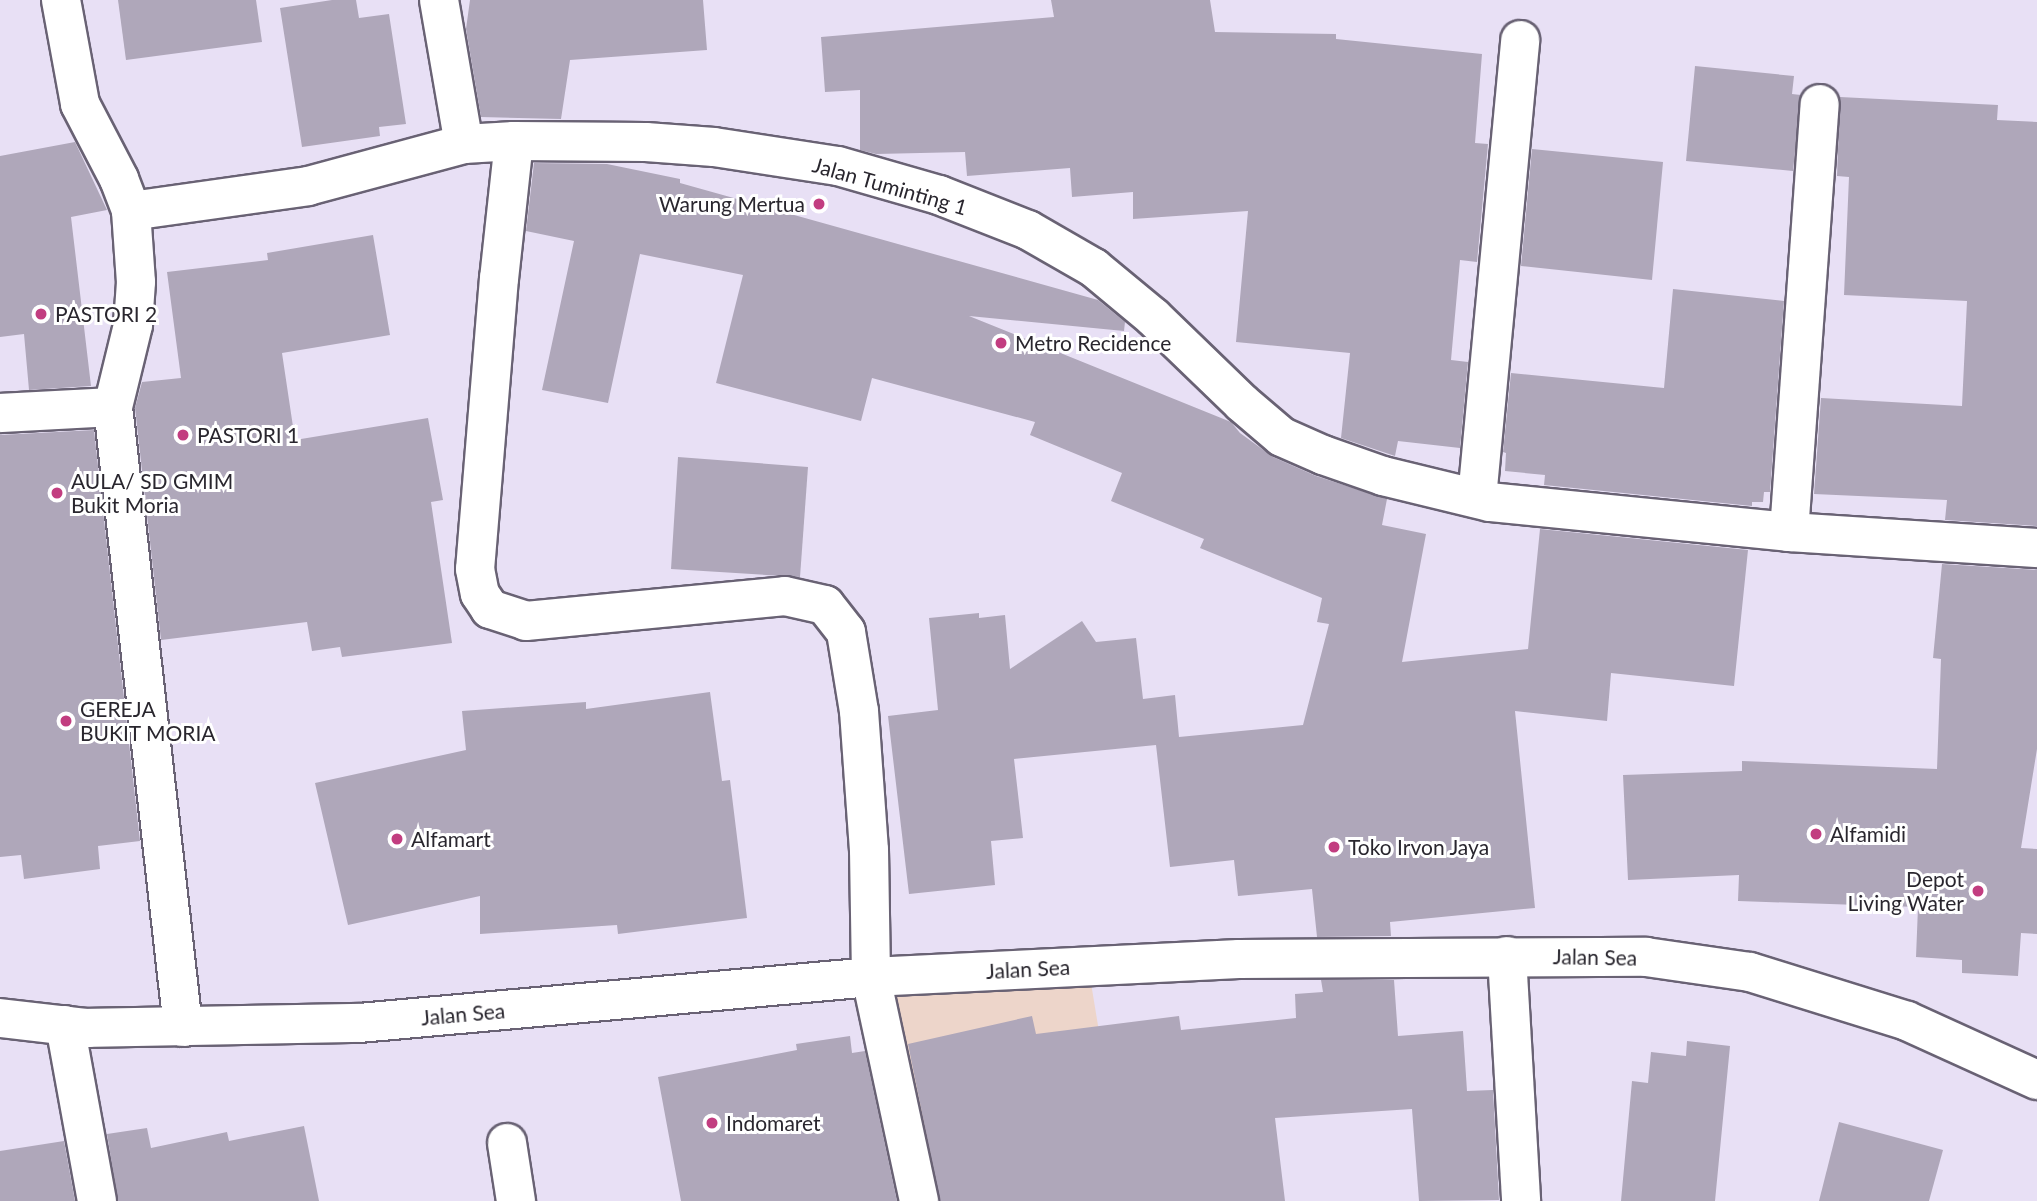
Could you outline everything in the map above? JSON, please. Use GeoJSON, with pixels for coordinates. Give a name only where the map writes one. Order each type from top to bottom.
{"type":"FeatureCollection","features":[{"type":"Feature","properties":{"kind":"street"},"geometry":{"type":"LineString","coordinates":[[61,0],[80,104],[119,179],[131,211],[136,282],[133,326],[113,407],[183,1027]]}},
{"type":"Feature","properties":{"kind":"street"},"geometry":{"type":"LineString","coordinates":[[439,0],[464,144]]}},
{"type":"Feature","properties":{"kind":"street"},"geometry":{"type":"LineString","coordinates":[[1478,498],[1520,40]]}},
{"type":"Feature","properties":{"kind":"street"},"geometry":{"type":"LineString","coordinates":[[1789,532],[1820,104]]}},
{"type":"Feature","properties":{"kind":"street"},"geometry":{"type":"LineString","coordinates":[[514,141],[499,278],[476,557],[480,594],[489,609],[526,621],[785,596],[825,605],[846,632],[859,710],[869,850],[871,977],[919,1201]]}},
{"type":"Feature","properties":{"kind":"street","name":"Jalan Tuminting 1"},"geometry":{"type":"LineString","coordinates":[[131,211],[308,186],[464,144],[514,141],[646,142],[714,147],[838,166],[939,195],[1028,230],[1094,268],[1153,317],[1241,403],[1282,437],[1384,476],[1478,498],[1789,532],[2037,548]]}},
{"type":"Feature","properties":{"kind":"street"},"geometry":{"type":"LineString","coordinates":[[0,413],[113,407]]}},
{"type":"Feature","properties":{"kind":"street"},"geometry":{"type":"LineString","coordinates":[[1507,956],[1521,1201]]}},
{"type":"Feature","properties":{"kind":"street","name":"Jalan Sea"},"geometry":{"type":"LineString","coordinates":[[0,1018],[65,1025],[183,1027],[359,1023],[871,977],[1238,959],[1646,957],[1750,972],[1907,1021],[2037,1080]]}},
{"type":"Feature","properties":{"kind":"street"},"geometry":{"type":"LineString","coordinates":[[65,1025],[97,1201]]}},
{"type":"Feature","properties":{"kind":"street"},"geometry":{"type":"LineString","coordinates":[[507,1143],[516,1201]]}},
{"type":"Feature","properties":{"kind":"shaded area"},"geometry":{"type":"Polygon","coordinates":[[[1091,983],[1127,1201],[913,1201],[869,988],[1091,983]]]}},
{"type":"Feature","properties":{"kind":"building"},"geometry":{"type":"Polygon","coordinates":[[[118,0],[256,0],[262,42],[126,60],[118,0]]]}},
{"type":"Feature","properties":{"kind":"building"},"geometry":{"type":"Polygon","coordinates":[[[332,0],[356,0],[359,18],[389,14],[406,124],[379,127],[380,136],[302,147],[280,8],[332,0]]]}},
{"type":"Feature","properties":{"kind":"building"},"geometry":{"type":"Polygon","coordinates":[[[470,0],[703,0],[707,50],[570,60],[561,119],[481,117],[466,29],[470,0]]]}},
{"type":"Feature","properties":{"kind":"building"},"geometry":{"type":"Polygon","coordinates":[[[1051,0],[1210,0],[1215,32],[1336,34],[1336,39],[1482,54],[1475,143],[1488,144],[1477,262],[1460,260],[1451,360],[1468,362],[1460,448],[1398,441],[1395,456],[1341,438],[1350,353],[1236,342],[1248,211],[1133,219],[1133,192],[1072,197],[1070,168],[967,176],[965,152],[876,154],[860,150],[860,90],[825,92],[821,37],[1054,17],[1051,0]]]}},
{"type":"Feature","properties":{"kind":"building"},"geometry":{"type":"Polygon","coordinates":[[[1695,66],[1794,76],[1792,94],[1801,95],[1793,171],[1686,161],[1695,66]]]}},
{"type":"Feature","properties":{"kind":"building"},"geometry":{"type":"Polygon","coordinates":[[[1840,97],[1998,105],[1997,120],[2037,122],[2037,526],[1945,520],[1947,500],[1814,494],[1821,398],[1962,406],[1967,301],[1844,295],[1849,177],[1837,176],[1840,97]]]}},
{"type":"Feature","properties":{"kind":"building"},"geometry":{"type":"Polygon","coordinates":[[[75,142],[107,210],[71,217],[91,386],[29,390],[24,334],[0,337],[0,156],[75,142]]]}},
{"type":"Feature","properties":{"kind":"building"},"geometry":{"type":"Polygon","coordinates":[[[1532,149],[1663,162],[1652,280],[1521,266],[1532,149]]]}},
{"type":"Feature","properties":{"kind":"building"},"geometry":{"type":"Polygon","coordinates":[[[534,163],[607,164],[680,179],[680,183],[1098,300],[1125,322],[1124,331],[969,316],[1231,422],[1240,433],[1273,457],[1316,476],[1387,499],[1382,525],[1426,534],[1402,662],[1528,649],[1540,529],[1748,550],[1734,686],[1611,673],[1607,721],[1515,711],[1535,908],[1390,922],[1391,936],[1317,937],[1312,889],[1238,896],[1234,860],[1170,867],[1156,745],[1014,759],[1023,838],[991,841],[995,885],[909,894],[888,716],[938,710],[929,618],[979,613],[979,618],[1005,615],[1010,669],[1082,621],[1096,642],[1136,638],[1143,699],[1175,695],[1179,737],[1303,725],[1329,624],[1317,622],[1322,598],[1200,548],[1204,539],[1111,501],[1122,473],[1030,435],[1035,422],[872,378],[861,421],[716,383],[743,275],[640,254],[608,403],[542,390],[574,241],[526,231],[534,163]]]}},
{"type":"Feature","properties":{"kind":"building"},"geometry":{"type":"Polygon","coordinates":[[[373,235],[390,335],[282,353],[295,440],[428,418],[443,500],[431,502],[452,643],[342,657],[340,647],[312,651],[307,622],[161,640],[135,408],[142,382],[181,378],[167,272],[268,260],[267,253],[373,235]]]}},
{"type":"Feature","properties":{"kind":"building"},"geometry":{"type":"Polygon","coordinates":[[[1673,289],[1784,301],[1770,492],[1764,492],[1763,502],[1752,502],[1752,506],[1544,485],[1545,475],[1505,471],[1506,453],[1503,452],[1511,373],[1664,388],[1673,289]]]}},
{"type":"Feature","properties":{"kind":"building","name":"GEREJA BUKIT MORIA"},"geometry":{"type":"Polygon","coordinates":[[[94,430],[140,841],[98,846],[100,869],[24,879],[21,855],[0,857],[0,435],[94,430]]]}},
{"type":"Feature","properties":{"kind":"building"},"geometry":{"type":"Polygon","coordinates":[[[678,457],[808,467],[800,577],[671,569],[678,457]]]}},
{"type":"Feature","properties":{"kind":"building"},"geometry":{"type":"Polygon","coordinates":[[[1942,564],[2037,570],[2037,749],[2021,848],[2037,849],[2037,934],[2021,933],[2018,976],[1962,973],[1962,960],[1916,957],[1918,907],[1738,901],[1739,875],[1628,880],[1623,775],[1742,771],[1742,761],[1937,769],[1941,659],[1933,658],[1942,564]]]}},
{"type":"Feature","properties":{"kind":"building"},"geometry":{"type":"Polygon","coordinates":[[[710,692],[722,781],[730,780],[747,918],[618,934],[617,925],[480,934],[480,896],[348,925],[315,783],[466,750],[462,711],[586,702],[586,709],[710,692]]]}},
{"type":"Feature","properties":{"kind":"building"},"geometry":{"type":"Polygon","coordinates":[[[1321,980],[1394,980],[1398,1036],[1463,1031],[1467,1091],[1493,1090],[1499,1200],[1419,1201],[1412,1109],[1275,1118],[1285,1201],[940,1201],[908,1044],[1032,1016],[1036,1034],[1179,1016],[1181,1030],[1296,1018],[1295,994],[1323,992],[1321,980]]]}},
{"type":"Feature","properties":{"kind":"building"},"geometry":{"type":"Polygon","coordinates":[[[850,1036],[852,1053],[865,1051],[897,1201],[681,1201],[658,1077],[797,1050],[796,1044],[850,1036]]]}},
{"type":"Feature","properties":{"kind":"building"},"geometry":{"type":"Polygon","coordinates":[[[1687,1041],[1730,1046],[1715,1201],[1621,1201],[1632,1081],[1648,1083],[1651,1052],[1686,1056],[1687,1041]]]}},
{"type":"Feature","properties":{"kind":"building"},"geometry":{"type":"Polygon","coordinates":[[[1839,1122],[1943,1150],[1929,1201],[1819,1201],[1839,1122]]]}},
{"type":"Feature","properties":{"kind":"building"},"geometry":{"type":"Polygon","coordinates":[[[304,1126],[319,1201],[118,1201],[107,1134],[147,1128],[151,1148],[227,1132],[229,1141],[304,1126]]]}},
{"type":"Feature","properties":{"kind":"building"},"geometry":{"type":"Polygon","coordinates":[[[64,1141],[75,1201],[0,1201],[0,1151],[64,1141]]]}},
{"type":"Feature","properties":{"kind":"place","name":"Warung Mertua"},"geometry":{"type":"Point","coordinates":[819,204]}},
{"type":"Feature","properties":{"kind":"place","name":"PASTORI 2"},"geometry":{"type":"Point","coordinates":[41,314]}},
{"type":"Feature","properties":{"kind":"place","name":"Metro Recidence"},"geometry":{"type":"Point","coordinates":[1001,343]}},
{"type":"Feature","properties":{"kind":"place","name":"PASTORI 1"},"geometry":{"type":"Point","coordinates":[183,435]}},
{"type":"Feature","properties":{"kind":"place","name":"AULA/ SD GMIM Bukit Moria"},"geometry":{"type":"Point","coordinates":[57,493]}},
{"type":"Feature","properties":{"kind":"place","name":"GEREJA BUKIT MORIA"},"geometry":{"type":"Point","coordinates":[66,721]}},
{"type":"Feature","properties":{"kind":"place","name":"Alfamidi"},"geometry":{"type":"Point","coordinates":[1816,834]}},
{"type":"Feature","properties":{"kind":"place","name":"Alfamart"},"geometry":{"type":"Point","coordinates":[397,839]}},
{"type":"Feature","properties":{"kind":"place","name":"Toko Irvon Jaya"},"geometry":{"type":"Point","coordinates":[1334,847]}},
{"type":"Feature","properties":{"kind":"place","name":"Depot Living Water"},"geometry":{"type":"Point","coordinates":[1978,891]}},
{"type":"Feature","properties":{"kind":"place","name":"Indomaret"},"geometry":{"type":"Point","coordinates":[712,1123]}}]}
